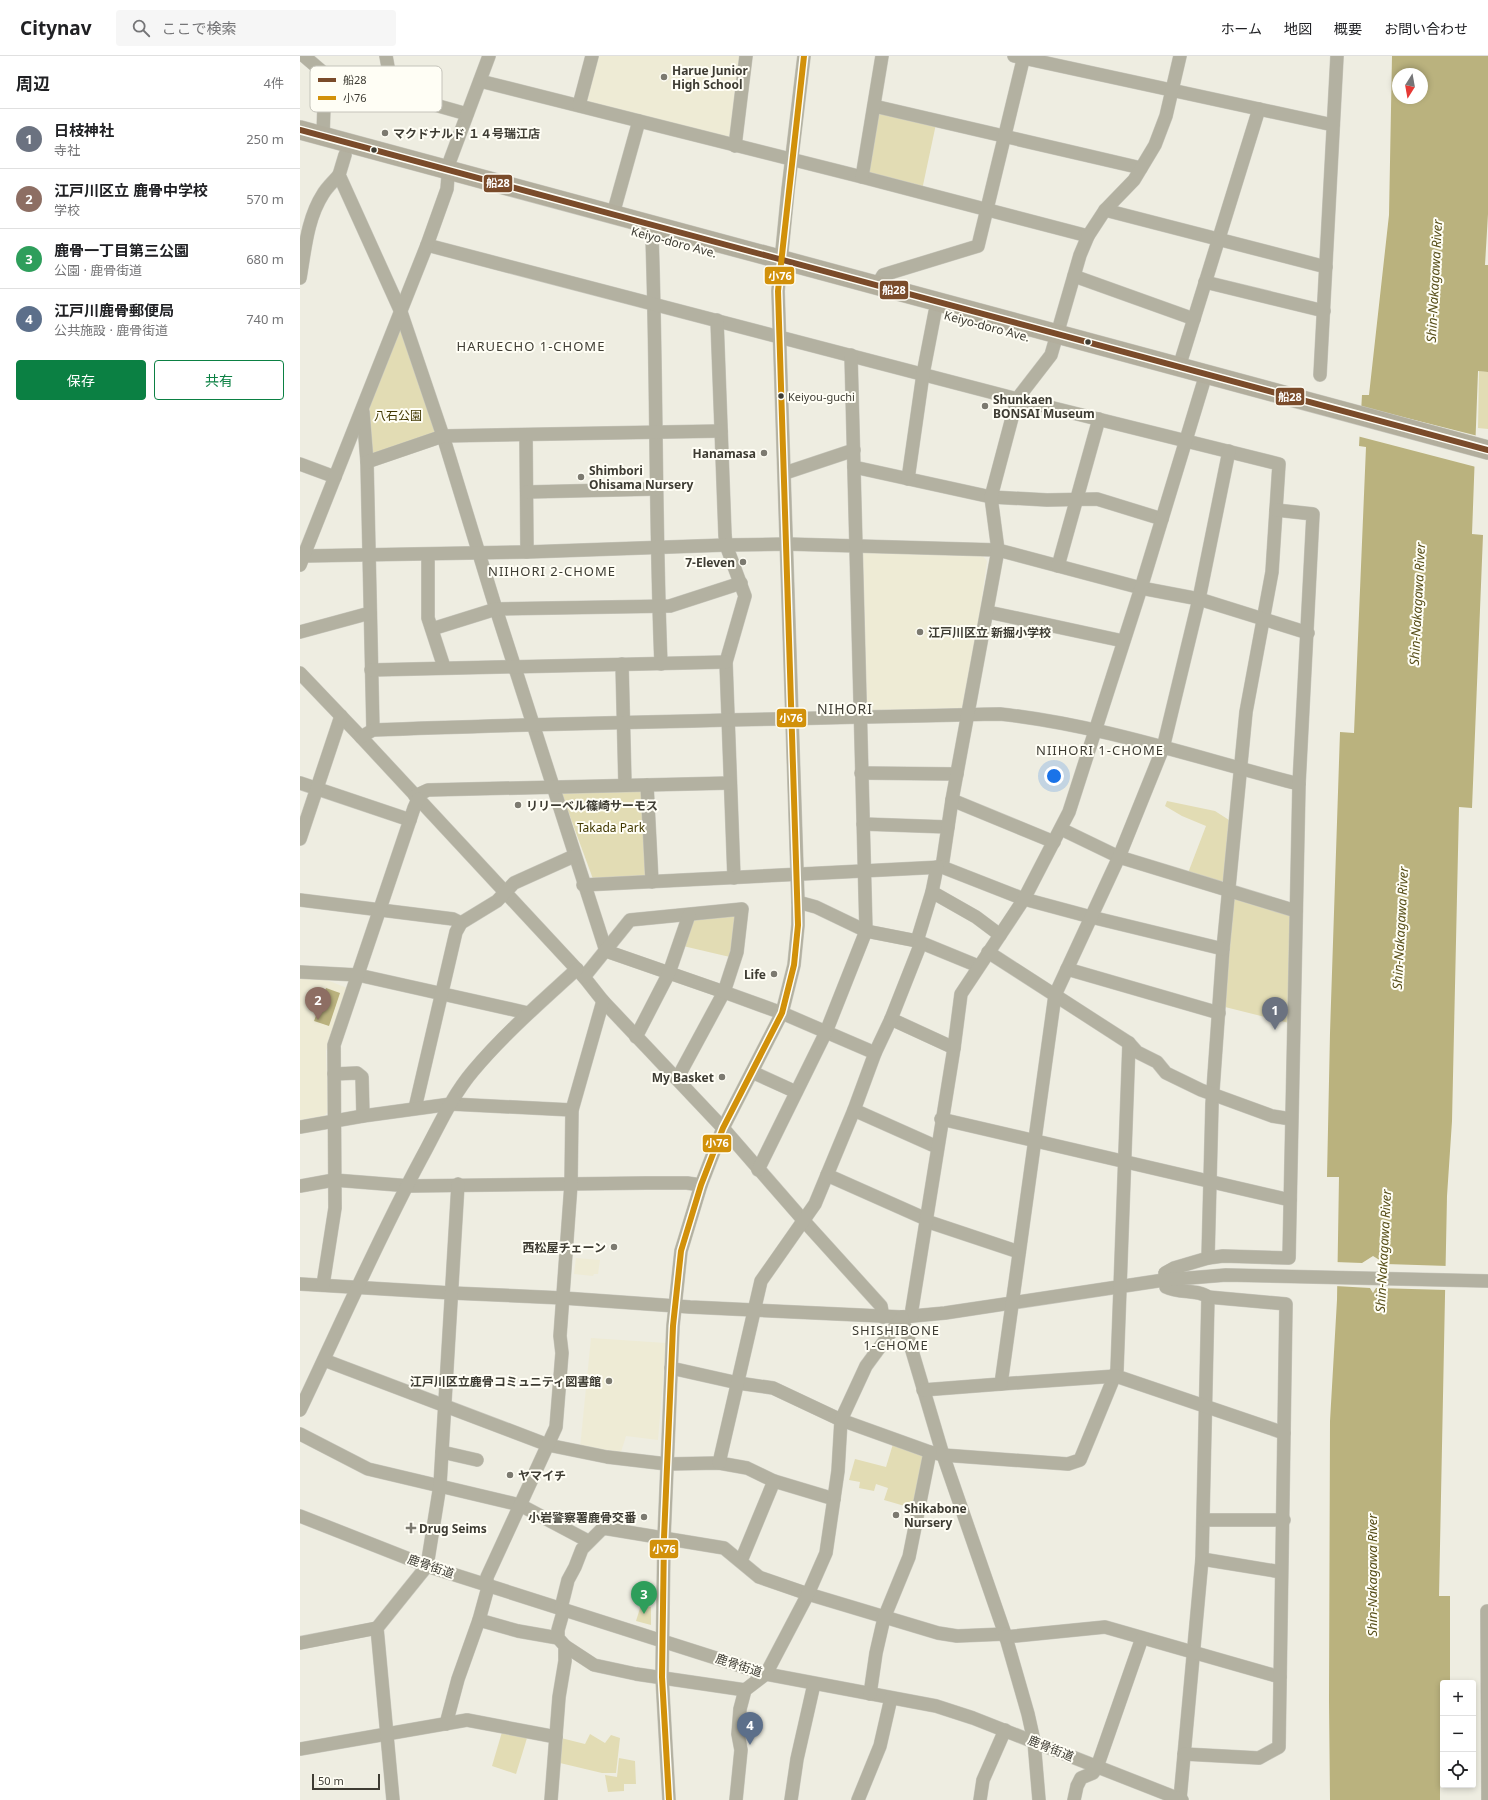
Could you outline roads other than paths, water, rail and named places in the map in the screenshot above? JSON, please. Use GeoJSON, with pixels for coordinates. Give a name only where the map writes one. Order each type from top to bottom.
{"type":"FeatureCollection","features":[{"type":"Feature","properties":{"kind":"highway","name":"Keiyo-doro Ave."},"geometry":{"type":"LineString","coordinates":[[300,130],[652,237],[877,286],[1203,384],[1488,450]]}},
{"type":"Feature","properties":{"kind":"highway","name":"Keiyo-doro Ave."},"geometry":{"type":"LineString","coordinates":[[300,142],[345,155],[448,176],[613,214],[934,312],[1179,367],[1488,460]]}},
{"type":"Feature","properties":{"kind":"street"},"geometry":{"type":"LineString","coordinates":[[304,56],[316,66]]}},
{"type":"Feature","properties":{"kind":"street"},"geometry":{"type":"LineString","coordinates":[[386,56],[388,66]]}},
{"type":"Feature","properties":{"kind":"street"},"geometry":{"type":"LineString","coordinates":[[489,56],[467,114],[448,176],[447,189],[427,245],[335,477],[305,540],[302,561],[368,555],[787,544],[998,550],[1141,588],[1199,598],[1308,633]]}},
{"type":"Feature","properties":{"kind":"street"},"geometry":{"type":"LineString","coordinates":[[580,105],[592,56]]}},
{"type":"Feature","properties":{"kind":"street"},"geometry":{"type":"LineString","coordinates":[[735,146],[746,56]]}},
{"type":"Feature","properties":{"kind":"street"},"geometry":{"type":"LineString","coordinates":[[669,1800],[662,1677],[664,1538],[674,1306],[681,1251],[701,1185],[723,1128],[782,1013],[794,965],[798,932],[785,473],[778,291],[804,56]]}},
{"type":"Feature","properties":{"kind":"street"},"geometry":{"type":"LineString","coordinates":[[862,177],[882,56]]}},
{"type":"Feature","properties":{"kind":"street"},"geometry":{"type":"LineString","coordinates":[[719,1463],[762,1281],[815,1204],[854,1110],[875,1053],[891,1019],[919,942],[948,827],[988,612],[998,550],[991,497],[1017,399],[1051,355],[1074,276],[1088,236],[1106,210],[1125,190],[1141,168],[1155,144],[1166,116],[1180,56]]}},
{"type":"Feature","properties":{"kind":"street"},"geometry":{"type":"LineString","coordinates":[[1320,375],[1337,56]]}},
{"type":"Feature","properties":{"kind":"street"},"geometry":{"type":"LineString","coordinates":[[877,286],[883,275],[978,246],[1005,137],[1020,57],[1333,125]]}},
{"type":"Feature","properties":{"kind":"street"},"geometry":{"type":"LineString","coordinates":[[480,81],[580,105],[1088,236]]}},
{"type":"Feature","properties":{"kind":"street"},"geometry":{"type":"LineString","coordinates":[[874,106],[1141,168]]}},
{"type":"Feature","properties":{"kind":"street"},"geometry":{"type":"LineString","coordinates":[[442,107],[467,114]]}},
{"type":"Feature","properties":{"kind":"street"},"geometry":{"type":"LineString","coordinates":[[1179,367],[1259,109]]}},
{"type":"Feature","properties":{"kind":"street"},"geometry":{"type":"LineString","coordinates":[[323,136],[324,112]]}},
{"type":"Feature","properties":{"kind":"street"},"geometry":{"type":"LineString","coordinates":[[613,214],[639,121]]}},
{"type":"Feature","properties":{"kind":"street"},"geometry":{"type":"LineString","coordinates":[[301,270],[308,230],[316,209],[323,194],[339,175],[345,155]]}},
{"type":"Feature","properties":{"kind":"street"},"geometry":{"type":"LineString","coordinates":[[339,175],[401,312],[443,436],[478,553],[583,885],[606,951]]}},
{"type":"Feature","properties":{"kind":"street"},"geometry":{"type":"LineString","coordinates":[[1106,210],[1326,267]]}},
{"type":"Feature","properties":{"kind":"street"},"geometry":{"type":"LineString","coordinates":[[652,237],[658,606],[661,664]]}},
{"type":"Feature","properties":{"kind":"street"},"geometry":{"type":"LineString","coordinates":[[427,245],[1017,399],[1279,464],[1272,572],[1246,712],[1223,948],[1213,1095],[1208,1258]]}},
{"type":"Feature","properties":{"kind":"street"},"geometry":{"type":"LineString","coordinates":[[1074,276],[1194,319]]}},
{"type":"Feature","properties":{"kind":"street"},"geometry":{"type":"LineString","coordinates":[[1205,282],[1324,311]]}},
{"type":"Feature","properties":{"kind":"street"},"geometry":{"type":"LineString","coordinates":[[908,479],[923,374],[934,312]]}},
{"type":"Feature","properties":{"kind":"street"},"geometry":{"type":"LineString","coordinates":[[718,320],[726,545],[745,596],[726,662],[734,878]]}},
{"type":"Feature","properties":{"kind":"street"},"geometry":{"type":"LineString","coordinates":[[758,1170],[826,1032],[866,931],[851,355]]}},
{"type":"Feature","properties":{"kind":"street"},"geometry":{"type":"LineString","coordinates":[[736,1800],[741,1750],[738,1734],[740,1708],[745,1690],[766,1674],[808,1594],[826,1553],[838,1471],[841,1420],[866,1366],[912,1309],[954,1048],[961,994],[978,966],[1024,899],[1061,829],[1078,789],[1203,384]]}},
{"type":"Feature","properties":{"kind":"street"},"geometry":{"type":"LineString","coordinates":[[363,409],[367,462],[371,670],[367,734]]}},
{"type":"Feature","properties":{"kind":"street"},"geometry":{"type":"LineString","coordinates":[[1058,566],[1078,500],[1099,419]]}},
{"type":"Feature","properties":{"kind":"street"},"geometry":{"type":"LineString","coordinates":[[367,462],[443,436],[721,431]]}},
{"type":"Feature","properties":{"kind":"street"},"geometry":{"type":"LineString","coordinates":[[526,434],[527,552]]}},
{"type":"Feature","properties":{"kind":"street"},"geometry":{"type":"LineString","coordinates":[[785,473],[854,450]]}},
{"type":"Feature","properties":{"kind":"street"},"geometry":{"type":"LineString","coordinates":[[1001,1384],[1054,996],[1119,857],[1163,748],[1199,598],[1229,451]]}},
{"type":"Feature","properties":{"kind":"street"},"geometry":{"type":"LineString","coordinates":[[300,464],[335,477]]}},
{"type":"Feature","properties":{"kind":"street"},"geometry":{"type":"LineString","coordinates":[[854,467],[991,497],[1078,500],[1097,499],[1162,518]]}},
{"type":"Feature","properties":{"kind":"street"},"geometry":{"type":"LineString","coordinates":[[526,492],[656,489]]}},
{"type":"Feature","properties":{"kind":"street"},"geometry":{"type":"LineString","coordinates":[[1184,1754],[1259,1758],[1279,1747],[1281,1572],[1284,1520],[1286,1304],[1208,1297],[1203,1293],[1170,1290],[1166,1287],[1164,1280],[1165,1273],[1174,1268],[1208,1258],[1223,1256],[1289,1258],[1299,784],[1313,514],[1276,510]]}},
{"type":"Feature","properties":{"kind":"street"},"geometry":{"type":"LineString","coordinates":[[428,554],[428,618],[444,667]]}},
{"type":"Feature","properties":{"kind":"street"},"geometry":{"type":"LineString","coordinates":[[432,629],[496,609],[670,606],[741,583]]}},
{"type":"Feature","properties":{"kind":"street"},"geometry":{"type":"LineString","coordinates":[[988,612],[1123,641]]}},
{"type":"Feature","properties":{"kind":"street"},"geometry":{"type":"LineString","coordinates":[[300,632],[370,613]]}},
{"type":"Feature","properties":{"kind":"street"},"geometry":{"type":"LineString","coordinates":[[371,670],[444,667],[726,662]]}},
{"type":"Feature","properties":{"kind":"street"},"geometry":{"type":"LineString","coordinates":[[622,664],[625,785]]}},
{"type":"Feature","properties":{"kind":"street"},"geometry":{"type":"LineString","coordinates":[[300,673],[341,716],[367,734],[417,797],[580,973],[636,1037],[723,1128],[758,1170],[881,1306],[883,1317]]}},
{"type":"Feature","properties":{"kind":"street"},"geometry":{"type":"LineString","coordinates":[[367,734],[533,724],[623,724],[728,720],[1000,714],[1034,718],[1095,730],[1299,784]]}},
{"type":"Feature","properties":{"kind":"street"},"geometry":{"type":"LineString","coordinates":[[300,840],[341,716]]}},
{"type":"Feature","properties":{"kind":"street"},"geometry":{"type":"LineString","coordinates":[[861,773],[957,774]]}},
{"type":"Feature","properties":{"kind":"street"},"geometry":{"type":"LineString","coordinates":[[323,1285],[335,1208],[334,1044],[417,797],[428,790],[730,783]]}},
{"type":"Feature","properties":{"kind":"street"},"geometry":{"type":"LineString","coordinates":[[300,784],[410,820]]}},
{"type":"Feature","properties":{"kind":"street"},"geometry":{"type":"LineString","coordinates":[[648,785],[652,882]]}},
{"type":"Feature","properties":{"kind":"street"},"geometry":{"type":"LineString","coordinates":[[952,800],[1054,842]]}},
{"type":"Feature","properties":{"kind":"street"},"geometry":{"type":"LineString","coordinates":[[863,824],[948,827]]}},
{"type":"Feature","properties":{"kind":"street"},"geometry":{"type":"LineString","coordinates":[[1061,829],[1119,857],[1296,911]]}},
{"type":"Feature","properties":{"kind":"street"},"geometry":{"type":"LineString","coordinates":[[415,1108],[456,932],[461,923],[498,901],[514,883],[574,856]]}},
{"type":"Feature","properties":{"kind":"street"},"geometry":{"type":"LineString","coordinates":[[583,885],[939,867],[1024,899],[1091,917],[1223,948]]}},
{"type":"Feature","properties":{"kind":"street"},"geometry":{"type":"LineString","coordinates":[[932,892],[976,917],[1000,935]]}},
{"type":"Feature","properties":{"kind":"street"},"geometry":{"type":"LineString","coordinates":[[300,900],[453,918],[461,923]]}},
{"type":"Feature","properties":{"kind":"street"},"geometry":{"type":"LineString","coordinates":[[798,902],[816,907],[866,931],[919,942],[978,966]]}},
{"type":"Feature","properties":{"kind":"street"},"geometry":{"type":"LineString","coordinates":[[300,1410],[356,1288],[407,1185],[451,1104],[472,1072],[528,1013],[606,951],[630,920],[742,909],[737,952],[724,992],[677,1079]]}},
{"type":"Feature","properties":{"kind":"street"},"geometry":{"type":"LineString","coordinates":[[636,1037],[669,973],[689,915]]}},
{"type":"Feature","properties":{"kind":"street"},"geometry":{"type":"LineString","coordinates":[[606,951],[782,1013],[875,1053]]}},
{"type":"Feature","properties":{"kind":"street"},"geometry":{"type":"LineString","coordinates":[[988,952],[1129,1043],[1137,1052],[1157,1062],[1166,1073],[1213,1095],[1272,1116],[1291,1119]]}},
{"type":"Feature","properties":{"kind":"street"},"geometry":{"type":"LineString","coordinates":[[1067,969],[1219,1013]]}},
{"type":"Feature","properties":{"kind":"street"},"geometry":{"type":"LineString","coordinates":[[300,972],[358,975],[528,1013]]}},
{"type":"Feature","properties":{"kind":"street"},"geometry":{"type":"LineString","coordinates":[[446,1724],[458,1679],[488,1591],[486,1584],[487,1577],[556,1427],[562,1353],[560,1336],[571,1184],[572,1110],[603,1001]]}},
{"type":"Feature","properties":{"kind":"street"},"geometry":{"type":"LineString","coordinates":[[891,1019],[954,1048]]}},
{"type":"Feature","properties":{"kind":"street"},"geometry":{"type":"LineString","coordinates":[[671,1368],[738,1383],[773,1388],[841,1420],[937,1453],[1068,1464],[1080,1460],[1116,1376],[1117,1370],[1129,1043]]}},
{"type":"Feature","properties":{"kind":"street"},"geometry":{"type":"LineString","coordinates":[[752,1072],[796,1092]]}},
{"type":"Feature","properties":{"kind":"street"},"geometry":{"type":"LineString","coordinates":[[334,1074],[357,1073],[362,1077],[363,1116]]}},
{"type":"Feature","properties":{"kind":"street"},"geometry":{"type":"LineString","coordinates":[[300,1127],[415,1108],[451,1104],[572,1110]]}},
{"type":"Feature","properties":{"kind":"street"},"geometry":{"type":"LineString","coordinates":[[854,1110],[937,1147]]}},
{"type":"Feature","properties":{"kind":"street"},"geometry":{"type":"LineString","coordinates":[[942,1119],[1290,1200]]}},
{"type":"Feature","properties":{"kind":"street"},"geometry":{"type":"LineString","coordinates":[[827,1175],[926,1220],[1019,1252]]}},
{"type":"Feature","properties":{"kind":"street"},"geometry":{"type":"LineString","coordinates":[[300,1186],[334,1180],[407,1185],[680,1183],[701,1185]]}},
{"type":"Feature","properties":{"kind":"street"},"geometry":{"type":"LineString","coordinates":[[300,1643],[377,1628],[427,1566],[440,1485],[458,1184]]}},
{"type":"Feature","properties":{"kind":"street"},"geometry":{"type":"LineString","coordinates":[[300,1284],[563,1298],[674,1306],[907,1317],[1120,1288],[1164,1280],[1226,1275],[1482,1281]]}},
{"type":"Feature","properties":{"kind":"street"},"geometry":{"type":"LineString","coordinates":[[1181,1800],[1202,1559],[1208,1297]]}},
{"type":"Feature","properties":{"kind":"street"},"geometry":{"type":"LineString","coordinates":[[907,1317],[937,1453],[1005,1635],[1034,1741],[1039,1800]]}},
{"type":"Feature","properties":{"kind":"street"},"geometry":{"type":"LineString","coordinates":[[324,1360],[548,1445],[607,1457],[667,1464],[719,1463],[747,1468],[774,1481],[834,1499]]}},
{"type":"Feature","properties":{"kind":"street"},"geometry":{"type":"LineString","coordinates":[[923,1390],[1116,1376],[1205,1408],[1284,1433]]}},
{"type":"Feature","properties":{"kind":"street"},"geometry":{"type":"LineString","coordinates":[[300,1434],[368,1469],[520,1505],[588,1541]]}},
{"type":"Feature","properties":{"kind":"street"},"geometry":{"type":"LineString","coordinates":[[442,1452],[477,1460]]}},
{"type":"Feature","properties":{"kind":"street"},"geometry":{"type":"LineString","coordinates":[[870,1694],[876,1654],[884,1618],[908,1558],[937,1453]]}},
{"type":"Feature","properties":{"kind":"street"},"geometry":{"type":"LineString","coordinates":[[741,1561],[774,1481]]}},
{"type":"Feature","properties":{"kind":"street","name":"鹿骨街道"},"geometry":{"type":"LineString","coordinates":[[300,1516],[427,1566],[766,1674],[936,1706],[1034,1741],[1181,1800]]}},
{"type":"Feature","properties":{"kind":"street"},"geometry":{"type":"LineString","coordinates":[[1204,1520],[1284,1520]]}},
{"type":"Feature","properties":{"kind":"street"},"geometry":{"type":"LineString","coordinates":[[551,1800],[558,1697],[565,1661],[562,1642],[558,1630],[562,1609],[568,1580],[582,1549],[588,1541],[603,1528],[724,1548],[759,1577],[884,1618],[938,1633],[957,1636],[1005,1635],[1105,1627],[1280,1677]]}},
{"type":"Feature","properties":{"kind":"street"},"geometry":{"type":"LineString","coordinates":[[1202,1559],[1281,1572]]}},
{"type":"Feature","properties":{"kind":"street"},"geometry":{"type":"LineString","coordinates":[[1487,1611],[1488,1800]]}},
{"type":"Feature","properties":{"kind":"street"},"geometry":{"type":"LineString","coordinates":[[479,1620],[562,1642],[594,1665],[636,1674],[745,1690]]}},
{"type":"Feature","properties":{"kind":"street"},"geometry":{"type":"LineString","coordinates":[[377,1628],[394,1800]]}},
{"type":"Feature","properties":{"kind":"street"},"geometry":{"type":"LineString","coordinates":[[1074,1800],[1080,1778],[1093,1773],[1097,1767],[1142,1638]]}},
{"type":"Feature","properties":{"kind":"street"},"geometry":{"type":"LineString","coordinates":[[790,1800],[797,1758],[814,1684]]}},
{"type":"Feature","properties":{"kind":"street"},"geometry":{"type":"LineString","coordinates":[[858,1800],[880,1746],[890,1698]]}},
{"type":"Feature","properties":{"kind":"street"},"geometry":{"type":"LineString","coordinates":[[300,1749],[467,1720],[556,1737]]}},
{"type":"Feature","properties":{"kind":"street"},"geometry":{"type":"LineString","coordinates":[[980,1800],[983,1780],[1005,1730]]}},
{"type":"Feature","properties":{"kind":"water","name":"Shin-Nakagawa River"},"geometry":{"type":"Polygon","coordinates":[[[1392,56],[1488,56],[1488,214],[1485,265],[1488,265],[1488,372],[1478,371],[1472,534],[1483,535],[1472,808],[1459,807],[1452,1121],[1447,1196],[1439,1596],[1450,1596],[1450,1680],[1440,1680],[1440,1800],[1330,1800],[1330,1421],[1337,1300],[1339,1177],[1327,1177],[1330,1033],[1340,732],[1354,733],[1366,447],[1359,446],[1362,395],[1369,395],[1389,215],[1392,56]]]}},
{"type":"Feature","properties":{"kind":"water"},"geometry":{"type":"Polygon","coordinates":[[[326,988],[340,993],[329,1026],[314,1021],[326,988]]]}},
{"type":"Feature","properties":{"kind":"place","name":"Harue Junior High School"},"geometry":{"type":"Point","coordinates":[664,77]}},
{"type":"Feature","properties":{"kind":"place","name":"マクドナルド １４号瑞江店"},"geometry":{"type":"Point","coordinates":[385,133]}},
{"type":"Feature","properties":{"kind":"place","name":"Keiyou-guchi"},"geometry":{"type":"Point","coordinates":[781,396]}},
{"type":"Feature","properties":{"kind":"place","name":"Shunkaen BONSAI Museum"},"geometry":{"type":"Point","coordinates":[985,406]}},
{"type":"Feature","properties":{"kind":"place","name":"Hanamasa"},"geometry":{"type":"Point","coordinates":[764,453]}},
{"type":"Feature","properties":{"kind":"place","name":"Shimbori Ohisama Nursery"},"geometry":{"type":"Point","coordinates":[581,477]}},
{"type":"Feature","properties":{"kind":"place","name":"7-Eleven"},"geometry":{"type":"Point","coordinates":[743,562]}},
{"type":"Feature","properties":{"kind":"place","name":"江戸川区立 新掘小学校"},"geometry":{"type":"Point","coordinates":[920,632]}},
{"type":"Feature","properties":{"kind":"place","name":"リリーベル篠崎サーモス"},"geometry":{"type":"Point","coordinates":[518,805]}},
{"type":"Feature","properties":{"kind":"place","name":"Life"},"geometry":{"type":"Point","coordinates":[774,974]}},
{"type":"Feature","properties":{"kind":"place","name":"江戸川区立 鹿骨中学校"},"geometry":{"type":"Point","coordinates":[318,1020]}},
{"type":"Feature","properties":{"kind":"place","name":"日枝神社"},"geometry":{"type":"Point","coordinates":[1275,1030]}},
{"type":"Feature","properties":{"kind":"place","name":"My Basket"},"geometry":{"type":"Point","coordinates":[722,1077]}},
{"type":"Feature","properties":{"kind":"place","name":"西松屋チェーン"},"geometry":{"type":"Point","coordinates":[614,1247]}},
{"type":"Feature","properties":{"kind":"place","name":"江戸川区立鹿骨コミュニティ図書館"},"geometry":{"type":"Point","coordinates":[609,1381]}},
{"type":"Feature","properties":{"kind":"place","name":"ヤマイチ"},"geometry":{"type":"Point","coordinates":[510,1475]}},
{"type":"Feature","properties":{"kind":"place","name":"Shikabone Nursery"},"geometry":{"type":"Point","coordinates":[896,1515]}},
{"type":"Feature","properties":{"kind":"place","name":"小岩警察署鹿骨交番"},"geometry":{"type":"Point","coordinates":[644,1517]}},
{"type":"Feature","properties":{"kind":"place","name":"Drug Seims"},"geometry":{"type":"Point","coordinates":[411,1528]}},
{"type":"Feature","properties":{"kind":"place","name":"鹿骨一丁目第三公園"},"geometry":{"type":"Point","coordinates":[644,1614]}},
{"type":"Feature","properties":{"kind":"place","name":"江戸川鹿骨郵便局"},"geometry":{"type":"Point","coordinates":[750,1745]}},
{"type":"Feature","properties":{"kind":"district","name":"HARUECHO 1-CHOME"},"geometry":{"type":"Point","coordinates":[531,346]}},
{"type":"Feature","properties":{"kind":"district","name":"NIIHORI 2-CHOME"},"geometry":{"type":"Point","coordinates":[552,571]}},
{"type":"Feature","properties":{"kind":"district","name":"NIHORI"},"geometry":{"type":"Point","coordinates":[845,708]}},
{"type":"Feature","properties":{"kind":"district","name":"NIIHORI 1-CHOME"},"geometry":{"type":"Point","coordinates":[1100,750]}},
{"type":"Feature","properties":{"kind":"district","name":"SHISHIBONE 1-CHOME"},"geometry":{"type":"Point","coordinates":[896,1338]}},
{"type":"Feature","properties":{"kind":"park label","name":"八石公園"},"geometry":{"type":"Point","coordinates":[398,415]}},
{"type":"Feature","properties":{"kind":"park label","name":"Takada Park"},"geometry":{"type":"Point","coordinates":[611,827]}}]}
